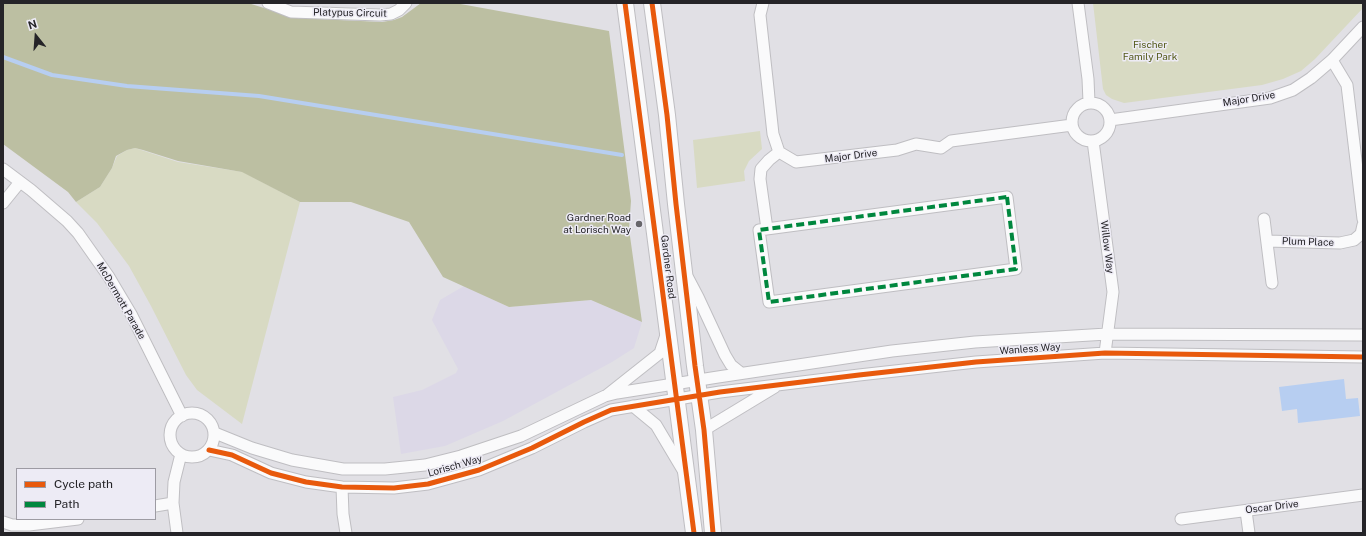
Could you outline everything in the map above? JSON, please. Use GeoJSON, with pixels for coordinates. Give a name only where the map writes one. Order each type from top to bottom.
{"type":"FeatureCollection","features":[{"type":"Feature","properties":{"kind":"street","name":"Platypus Circuit"},"geometry":{"type":"LineString","coordinates":[[268,3],[291,12],[380,15],[391,14],[399,10],[406,3]]}},
{"type":"Feature","properties":{"kind":"street","name":"Gardner Road"},"geometry":{"type":"LineString","coordinates":[[624,3],[694,533]]}},
{"type":"Feature","properties":{"kind":"street","name":"Gardner Road"},"geometry":{"type":"LineString","coordinates":[[652,3],[667,115],[704,430],[713,533]]}},
{"type":"Feature","properties":{"kind":"street"},"geometry":{"type":"LineString","coordinates":[[763,3],[760,15],[773,134],[779,152],[761,169],[760,179],[767,229]]}},
{"type":"Feature","properties":{"kind":"street"},"geometry":{"type":"LineString","coordinates":[[1078,3],[1088,79],[1089,102]]}},
{"type":"Feature","properties":{"kind":"street","name":"Major Drive"},"geometry":{"type":"LineString","coordinates":[[1110,120],[1270,98],[1293,90],[1311,78],[1332,60],[1363,27]]}},
{"type":"Feature","properties":{"kind":"street"},"geometry":{"type":"LineString","coordinates":[[1332,60],[1347,85],[1363,219]]}},
{"type":"Feature","properties":{"kind":"street"},"geometry":{"type":"LineString","coordinates":[[1089,102],[1101,105],[1109,114],[1110,120],[1110,126],[1104,136],[1093,141],[1082,139],[1077,135],[1071,120],[1075,110],[1089,102]]}},
{"type":"Feature","properties":{"kind":"street","name":"Major Drive"},"geometry":{"type":"LineString","coordinates":[[779,152],[796,162],[806,162],[897,150],[916,144],[941,148],[951,141],[1072,125]]}},
{"type":"Feature","properties":{"kind":"street","name":"Willow Way"},"geometry":{"type":"LineString","coordinates":[[1093,141],[1112,292],[1105,353]]}},
{"type":"Feature","properties":{"kind":"street","name":"McDermott Parade"},"geometry":{"type":"LineString","coordinates":[[3,169],[31,190],[74,229],[109,277],[131,314],[182,416]]}},
{"type":"Feature","properties":{"kind":"street"},"geometry":{"type":"LineString","coordinates":[[3,203],[20,182]]}},
{"type":"Feature","properties":{"kind":"street"},"geometry":{"type":"LineString","coordinates":[[1007,197],[1016,269],[769,302],[759,230],[767,229],[1007,197]]}},
{"type":"Feature","properties":{"kind":"street","name":"Plum Place"},"geometry":{"type":"LineString","coordinates":[[1264,219],[1272,283]]}},
{"type":"Feature","properties":{"kind":"street","name":"Plum Place"},"geometry":{"type":"LineString","coordinates":[[1267,241],[1340,243],[1354,240],[1362,231]]}},
{"type":"Feature","properties":{"kind":"street"},"geometry":{"type":"LineString","coordinates":[[684,270],[725,355],[731,364],[741,373]]}},
{"type":"Feature","properties":{"kind":"street","name":"Lorisch Way"},"geometry":{"type":"LineString","coordinates":[[214,433],[252,448],[292,460],[343,468],[385,469],[425,465],[461,456],[521,436],[605,396],[660,353],[668,332]]}},
{"type":"Feature","properties":{"kind":"street","name":"Wanless Way"},"geometry":{"type":"LineString","coordinates":[[698,388],[741,373],[892,351],[976,342],[1107,334],[1363,335]]}},
{"type":"Feature","properties":{"kind":"street","name":"Wanless Way"},"geometry":{"type":"LineString","coordinates":[[698,388],[777,385],[976,362],[1105,353],[1363,357]]}},
{"type":"Feature","properties":{"kind":"street"},"geometry":{"type":"LineString","coordinates":[[704,430],[777,385]]}},
{"type":"Feature","properties":{"kind":"street","name":"Lorisch Way"},"geometry":{"type":"LineString","coordinates":[[605,396],[676,392],[698,388]]}},
{"type":"Feature","properties":{"kind":"street","name":"Lorisch Way"},"geometry":{"type":"LineString","coordinates":[[209,450],[232,455],[271,473],[306,482],[342,487],[394,488],[428,484],[479,470],[532,448],[611,410],[633,406],[676,392],[698,388]]}},
{"type":"Feature","properties":{"kind":"street","name":"Gardner Road"},"geometry":{"type":"LineString","coordinates":[[633,406],[656,425],[687,478]]}},
{"type":"Feature","properties":{"kind":"street"},"geometry":{"type":"LineString","coordinates":[[196,413],[208,420],[212,426],[214,433],[213,445],[199,457],[193,458],[180,454],[171,442],[170,435],[172,428],[176,421],[182,416],[196,413]]}},
{"type":"Feature","properties":{"kind":"street"},"geometry":{"type":"LineString","coordinates":[[177,533],[173,503],[174,482],[180,454]]}},
{"type":"Feature","properties":{"kind":"street"},"geometry":{"type":"LineString","coordinates":[[342,487],[346,533]]}},
{"type":"Feature","properties":{"kind":"street","name":"Oscar Drive"},"geometry":{"type":"LineString","coordinates":[[1181,519],[1363,495]]}},
{"type":"Feature","properties":{"kind":"street"},"geometry":{"type":"LineString","coordinates":[[156,506],[173,503]]}},
{"type":"Feature","properties":{"kind":"street"},"geometry":{"type":"LineString","coordinates":[[1246,511],[1250,533]]}},
{"type":"Feature","properties":{"kind":"street"},"geometry":{"type":"LineString","coordinates":[[3,522],[12,525],[29,525],[70,520]]}},
{"type":"Feature","properties":{"kind":"shaded area"},"geometry":{"type":"Polygon","coordinates":[[[464,286],[509,307],[591,300],[642,322],[634,348],[612,362],[503,421],[445,446],[401,454],[393,397],[422,390],[456,373],[458,369],[432,320],[440,300],[464,286]]]}},
{"type":"Feature","properties":{"kind":"green space"},"geometry":{"type":"Polygon","coordinates":[[[3,3],[248,3],[296,18],[382,22],[402,17],[421,3],[455,3],[609,31],[631,201],[629,229],[642,322],[591,300],[509,307],[443,277],[409,222],[351,202],[300,202],[242,172],[178,161],[135,148],[127,150],[116,156],[112,168],[100,187],[76,202],[68,192],[3,144],[3,3]]]}},
{"type":"Feature","properties":{"kind":"green space","name":"Fischer Family Park"},"geometry":{"type":"Polygon","coordinates":[[[1093,3],[1363,3],[1363,8],[1315,59],[1301,71],[1283,79],[1262,85],[1124,103],[1112,99],[1106,95],[1103,89],[1093,3]]]}},
{"type":"Feature","properties":{"kind":"green space"},"geometry":{"type":"Polygon","coordinates":[[[760,131],[762,149],[749,161],[744,171],[745,181],[697,188],[693,140],[760,131]]]}},
{"type":"Feature","properties":{"kind":"green space"},"geometry":{"type":"Polygon","coordinates":[[[135,148],[178,162],[243,172],[300,202],[242,424],[197,390],[186,375],[129,266],[97,223],[76,202],[100,187],[112,168],[117,156],[127,150],[135,148]]]}},
{"type":"Feature","properties":{"kind":"water"},"geometry":{"type":"Polygon","coordinates":[[[1344,379],[1346,399],[1358,398],[1360,416],[1298,423],[1297,409],[1282,411],[1279,387],[1344,379]]]}},
{"type":"Feature","properties":{"kind":"waterway"},"geometry":{"type":"LineString","coordinates":[[3,57],[52,75],[127,86],[259,96],[622,155]]}},
{"type":"Feature","properties":{"kind":"marked path"},"geometry":{"type":"LineString","coordinates":[[1007,197],[1016,269],[769,302],[759,230],[1007,197]]}},
{"type":"Feature","properties":{"kind":"cycle path"},"geometry":{"type":"LineString","coordinates":[[625,3],[694,533]]}},
{"type":"Feature","properties":{"kind":"cycle path"},"geometry":{"type":"LineString","coordinates":[[652,3],[667,115],[695,366],[704,430],[713,533]]}},
{"type":"Feature","properties":{"kind":"cycle path"},"geometry":{"type":"LineString","coordinates":[[209,450],[232,455],[271,473],[306,482],[342,487],[394,488],[428,484],[479,470],[532,448],[611,410],[720,392],[976,362],[1105,353],[1363,357]]}},
{"type":"Feature","properties":{"kind":"place","name":"Gardner Road at Lorisch Way"},"geometry":{"type":"Point","coordinates":[639,224]}}]}
